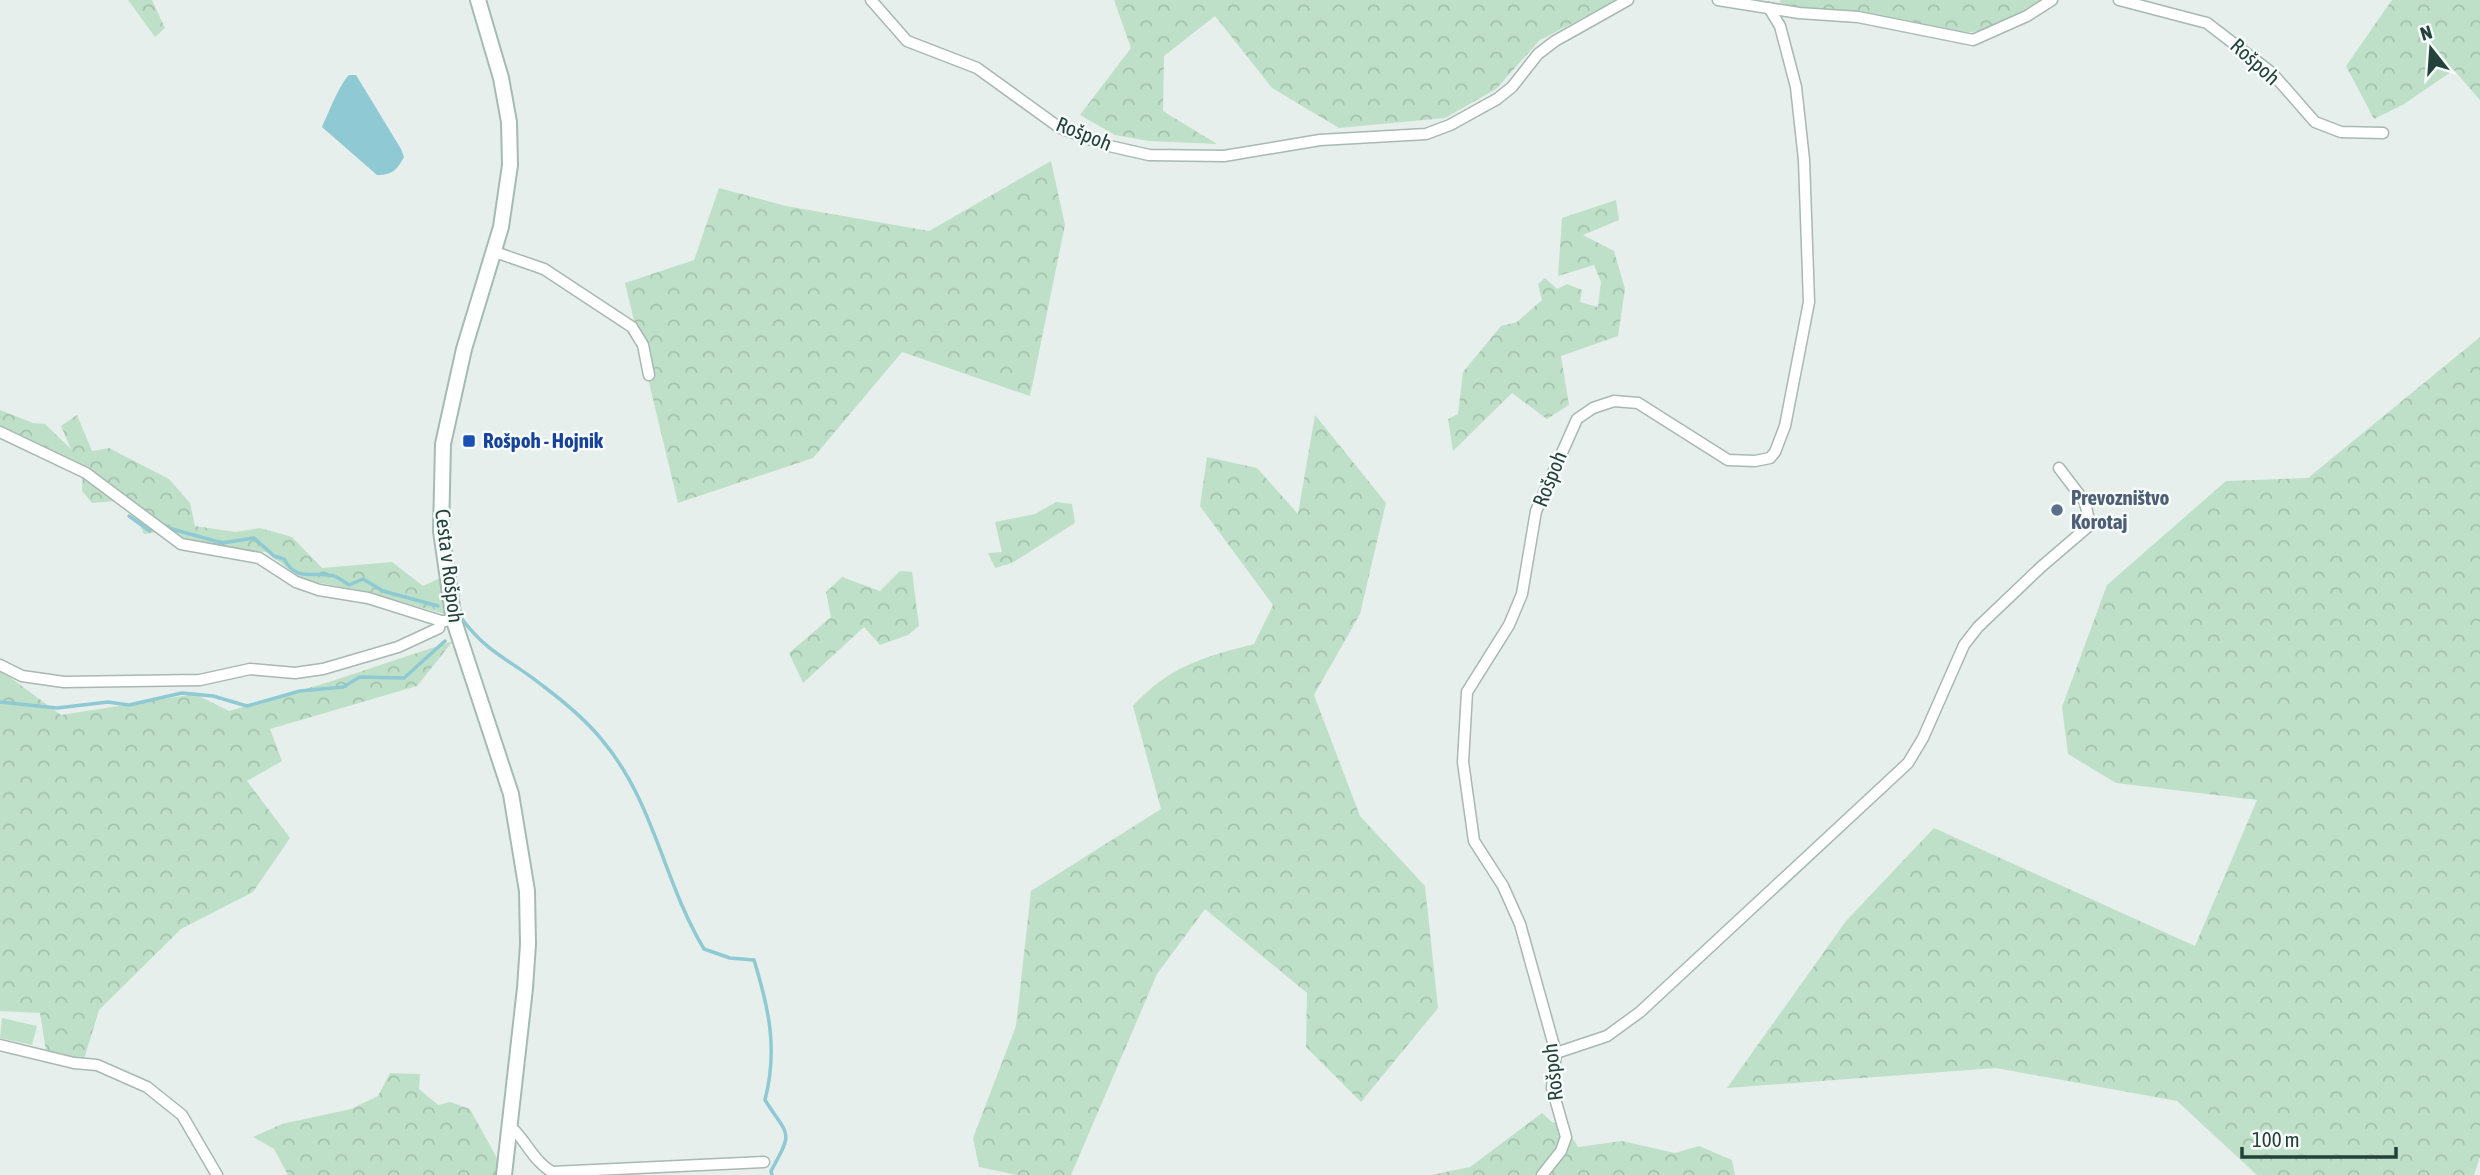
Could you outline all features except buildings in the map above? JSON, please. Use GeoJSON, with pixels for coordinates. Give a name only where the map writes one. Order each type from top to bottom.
{"type":"FeatureCollection","features":[{"type":"Feature","properties":{"kind":"street","name":"Cesta v Rošpoh"},"geometry":{"type":"LineString","coordinates":[[478,0],[501,78],[509,122],[510,165],[500,228],[464,349],[443,444],[441,531],[447,621],[511,794],[527,891],[525,988],[504,1175]]}},
{"type":"Feature","properties":{"kind":"street","name":"Rošpoh"},"geometry":{"type":"LineString","coordinates":[[871,0],[907,41],[977,68],[1060,128],[1105,145],[1149,155],[1224,156],[1320,140],[1426,134],[1450,125],[1497,99],[1512,87],[1538,54],[1555,41],[1628,0]]}},
{"type":"Feature","properties":{"kind":"street"},"geometry":{"type":"LineString","coordinates":[[1717,0],[1858,17],[1973,40],[2027,16],[2052,0]]}},
{"type":"Feature","properties":{"kind":"street","name":"Rošpoh"},"geometry":{"type":"LineString","coordinates":[[2119,0],[2207,23],[2272,73],[2315,122],[2341,132],[2383,133]]}},
{"type":"Feature","properties":{"kind":"street","name":"Rošpoh"},"geometry":{"type":"LineString","coordinates":[[1542,1175],[1561,1151],[1566,1137],[1552,1088],[1556,1053],[1520,924],[1503,886],[1474,841],[1463,762],[1467,692],[1509,625],[1522,594],[1536,511],[1577,419],[1593,408],[1614,401],[1638,403],[1728,460],[1770,458],[1776,452],[1785,426],[1809,302],[1804,160],[1798,99],[1786,42],[1769,8]]}},
{"type":"Feature","properties":{"kind":"street"},"geometry":{"type":"LineString","coordinates":[[492,250],[544,269],[632,327],[643,345],[649,375]]}},
{"type":"Feature","properties":{"kind":"street"},"geometry":{"type":"LineString","coordinates":[[0,432],[86,473],[181,544],[259,558],[296,582],[319,590],[368,598],[447,621]]}},
{"type":"Feature","properties":{"kind":"street"},"geometry":{"type":"LineString","coordinates":[[1556,1053],[1607,1035],[1640,1012],[1908,762],[1923,738],[1964,645],[2041,566],[2090,525],[2085,502],[2059,468]]}},
{"type":"Feature","properties":{"kind":"street"},"geometry":{"type":"LineString","coordinates":[[0,665],[22,676],[64,682],[200,680],[250,669],[295,673],[323,669],[398,647],[439,628],[447,621]]}},
{"type":"Feature","properties":{"kind":"street"},"geometry":{"type":"LineString","coordinates":[[0,1045],[74,1063],[97,1065],[147,1087],[182,1115],[204,1148],[217,1175]]}},
{"type":"Feature","properties":{"kind":"street"},"geometry":{"type":"LineString","coordinates":[[508,1124],[518,1133],[532,1157],[552,1172],[764,1162]]}},
{"type":"Feature","properties":{"kind":"green space"},"geometry":{"type":"Polygon","coordinates":[[[128,0],[152,0],[165,28],[155,37],[128,0]]]}},
{"type":"Feature","properties":{"kind":"green space"},"geometry":{"type":"Polygon","coordinates":[[[1114,0],[1617,0],[1540,40],[1496,89],[1445,118],[1339,128],[1272,88],[1215,16],[1164,56],[1163,111],[1217,144],[1149,141],[1115,135],[1080,115],[1131,48],[1114,0]]]}},
{"type":"Feature","properties":{"kind":"green space"},"geometry":{"type":"Polygon","coordinates":[[[2043,0],[2025,14],[1987,30],[1957,34],[1797,9],[1779,2],[2043,0]]]}},
{"type":"Feature","properties":{"kind":"green space"},"geometry":{"type":"Polygon","coordinates":[[[2392,0],[2480,0],[2480,100],[2454,70],[2404,104],[2374,119],[2346,66],[2392,0]]]}},
{"type":"Feature","properties":{"kind":"green space"},"geometry":{"type":"Polygon","coordinates":[[[1051,161],[1065,225],[1030,396],[902,352],[813,458],[678,503],[625,283],[694,260],[719,188],[786,206],[929,231],[1051,161]]]}},
{"type":"Feature","properties":{"kind":"green space"},"geometry":{"type":"Polygon","coordinates":[[[1616,200],[1619,220],[1583,235],[1614,251],[1625,289],[1618,336],[1561,356],[1569,405],[1547,419],[1512,393],[1453,451],[1448,419],[1458,414],[1463,372],[1501,326],[1517,322],[1542,300],[1538,284],[1545,278],[1557,289],[1567,284],[1582,290],[1580,302],[1598,307],[1601,282],[1594,265],[1558,276],[1562,218],[1616,200]]]}},
{"type":"Feature","properties":{"kind":"green space"},"geometry":{"type":"Polygon","coordinates":[[[2480,337],[2480,1157],[2474,1175],[2257,1175],[2177,1101],[1996,1068],[1727,1088],[1846,921],[1934,828],[2195,946],[2257,800],[2116,783],[2068,754],[2062,707],[2107,585],[2226,481],[2308,478],[2480,337]]]}},
{"type":"Feature","properties":{"kind":"green space"},"geometry":{"type":"Polygon","coordinates":[[[0,410],[33,423],[45,424],[71,449],[61,426],[77,415],[92,451],[109,448],[169,479],[190,503],[195,526],[235,532],[260,528],[292,537],[322,568],[392,562],[423,586],[442,577],[448,615],[364,591],[304,580],[266,552],[221,548],[178,539],[168,531],[144,534],[129,500],[92,503],[82,491],[83,469],[0,428],[0,410]]]}},
{"type":"Feature","properties":{"kind":"green space"},"geometry":{"type":"Polygon","coordinates":[[[1315,415],[1386,503],[1360,614],[1314,695],[1360,816],[1425,886],[1438,1008],[1361,1102],[1306,1047],[1307,993],[1205,909],[1157,974],[1071,1175],[1017,1175],[979,1167],[973,1138],[1016,1026],[1031,891],[1161,809],[1133,706],[1146,692],[1174,672],[1203,659],[1254,644],[1273,605],[1200,506],[1207,457],[1257,468],[1298,514],[1315,415]]]}},
{"type":"Feature","properties":{"kind":"green space"},"geometry":{"type":"Polygon","coordinates":[[[1056,502],[1072,504],[1075,523],[1012,563],[995,568],[988,553],[1002,552],[995,522],[1035,514],[1056,502]]]}},
{"type":"Feature","properties":{"kind":"green space"},"geometry":{"type":"Polygon","coordinates":[[[900,571],[912,572],[919,626],[908,635],[880,645],[864,627],[803,683],[789,653],[831,617],[826,592],[842,577],[880,591],[900,571]]]}},
{"type":"Feature","properties":{"kind":"green space"},"geometry":{"type":"Polygon","coordinates":[[[453,641],[417,686],[270,729],[282,761],[247,781],[290,838],[253,892],[181,929],[99,1010],[81,1069],[48,1063],[40,1013],[0,1011],[0,670],[61,715],[195,694],[229,711],[329,682],[453,641]]]}},
{"type":"Feature","properties":{"kind":"green space"},"geometry":{"type":"Polygon","coordinates":[[[2,1018],[37,1026],[32,1045],[0,1038],[2,1018]]]}},
{"type":"Feature","properties":{"kind":"green space"},"geometry":{"type":"Polygon","coordinates":[[[390,1073],[420,1074],[419,1089],[438,1105],[450,1102],[470,1109],[498,1160],[498,1175],[288,1175],[274,1149],[253,1137],[282,1124],[351,1109],[378,1096],[390,1073]]]}},
{"type":"Feature","properties":{"kind":"green space"},"geometry":{"type":"Polygon","coordinates":[[[1542,1113],[1552,1122],[1565,1125],[1578,1147],[1622,1141],[1675,1153],[1699,1146],[1732,1160],[1735,1175],[1431,1175],[1470,1167],[1542,1113]]]}},
{"type":"Feature","properties":{"kind":"water"},"geometry":{"type":"Polygon","coordinates":[[[349,75],[356,75],[401,149],[404,157],[390,173],[377,175],[322,127],[349,75]]]}},
{"type":"Feature","properties":{"kind":"waterway"},"geometry":{"type":"LineString","coordinates":[[129,516],[150,531]]}},
{"type":"Feature","properties":{"kind":"waterway"},"geometry":{"type":"LineString","coordinates":[[165,527],[222,543],[254,538],[274,556],[284,559],[288,566],[298,573],[332,575],[349,585],[363,579],[383,591],[438,606]]}},
{"type":"Feature","properties":{"kind":"waterway"},"geometry":{"type":"LineString","coordinates":[[462,619],[481,641],[582,718],[620,764],[647,816],[678,897],[704,949],[730,958],[754,960],[770,1029],[771,1064],[765,1100],[786,1134],[783,1148],[771,1171],[772,1175]]}},
{"type":"Feature","properties":{"kind":"waterway"},"geometry":{"type":"LineString","coordinates":[[0,702],[57,708],[108,702],[129,705],[182,693],[213,696],[247,706],[300,691],[343,687],[360,677],[404,678],[445,641]]}},
{"type":"Feature","properties":{"kind":"place","name":"Rošpoh - Hojnik"},"geometry":{"type":"Point","coordinates":[469,441]}},
{"type":"Feature","properties":{"kind":"place","name":"Prevozništvo Korotaj"},"geometry":{"type":"Point","coordinates":[2057,510]}}]}
